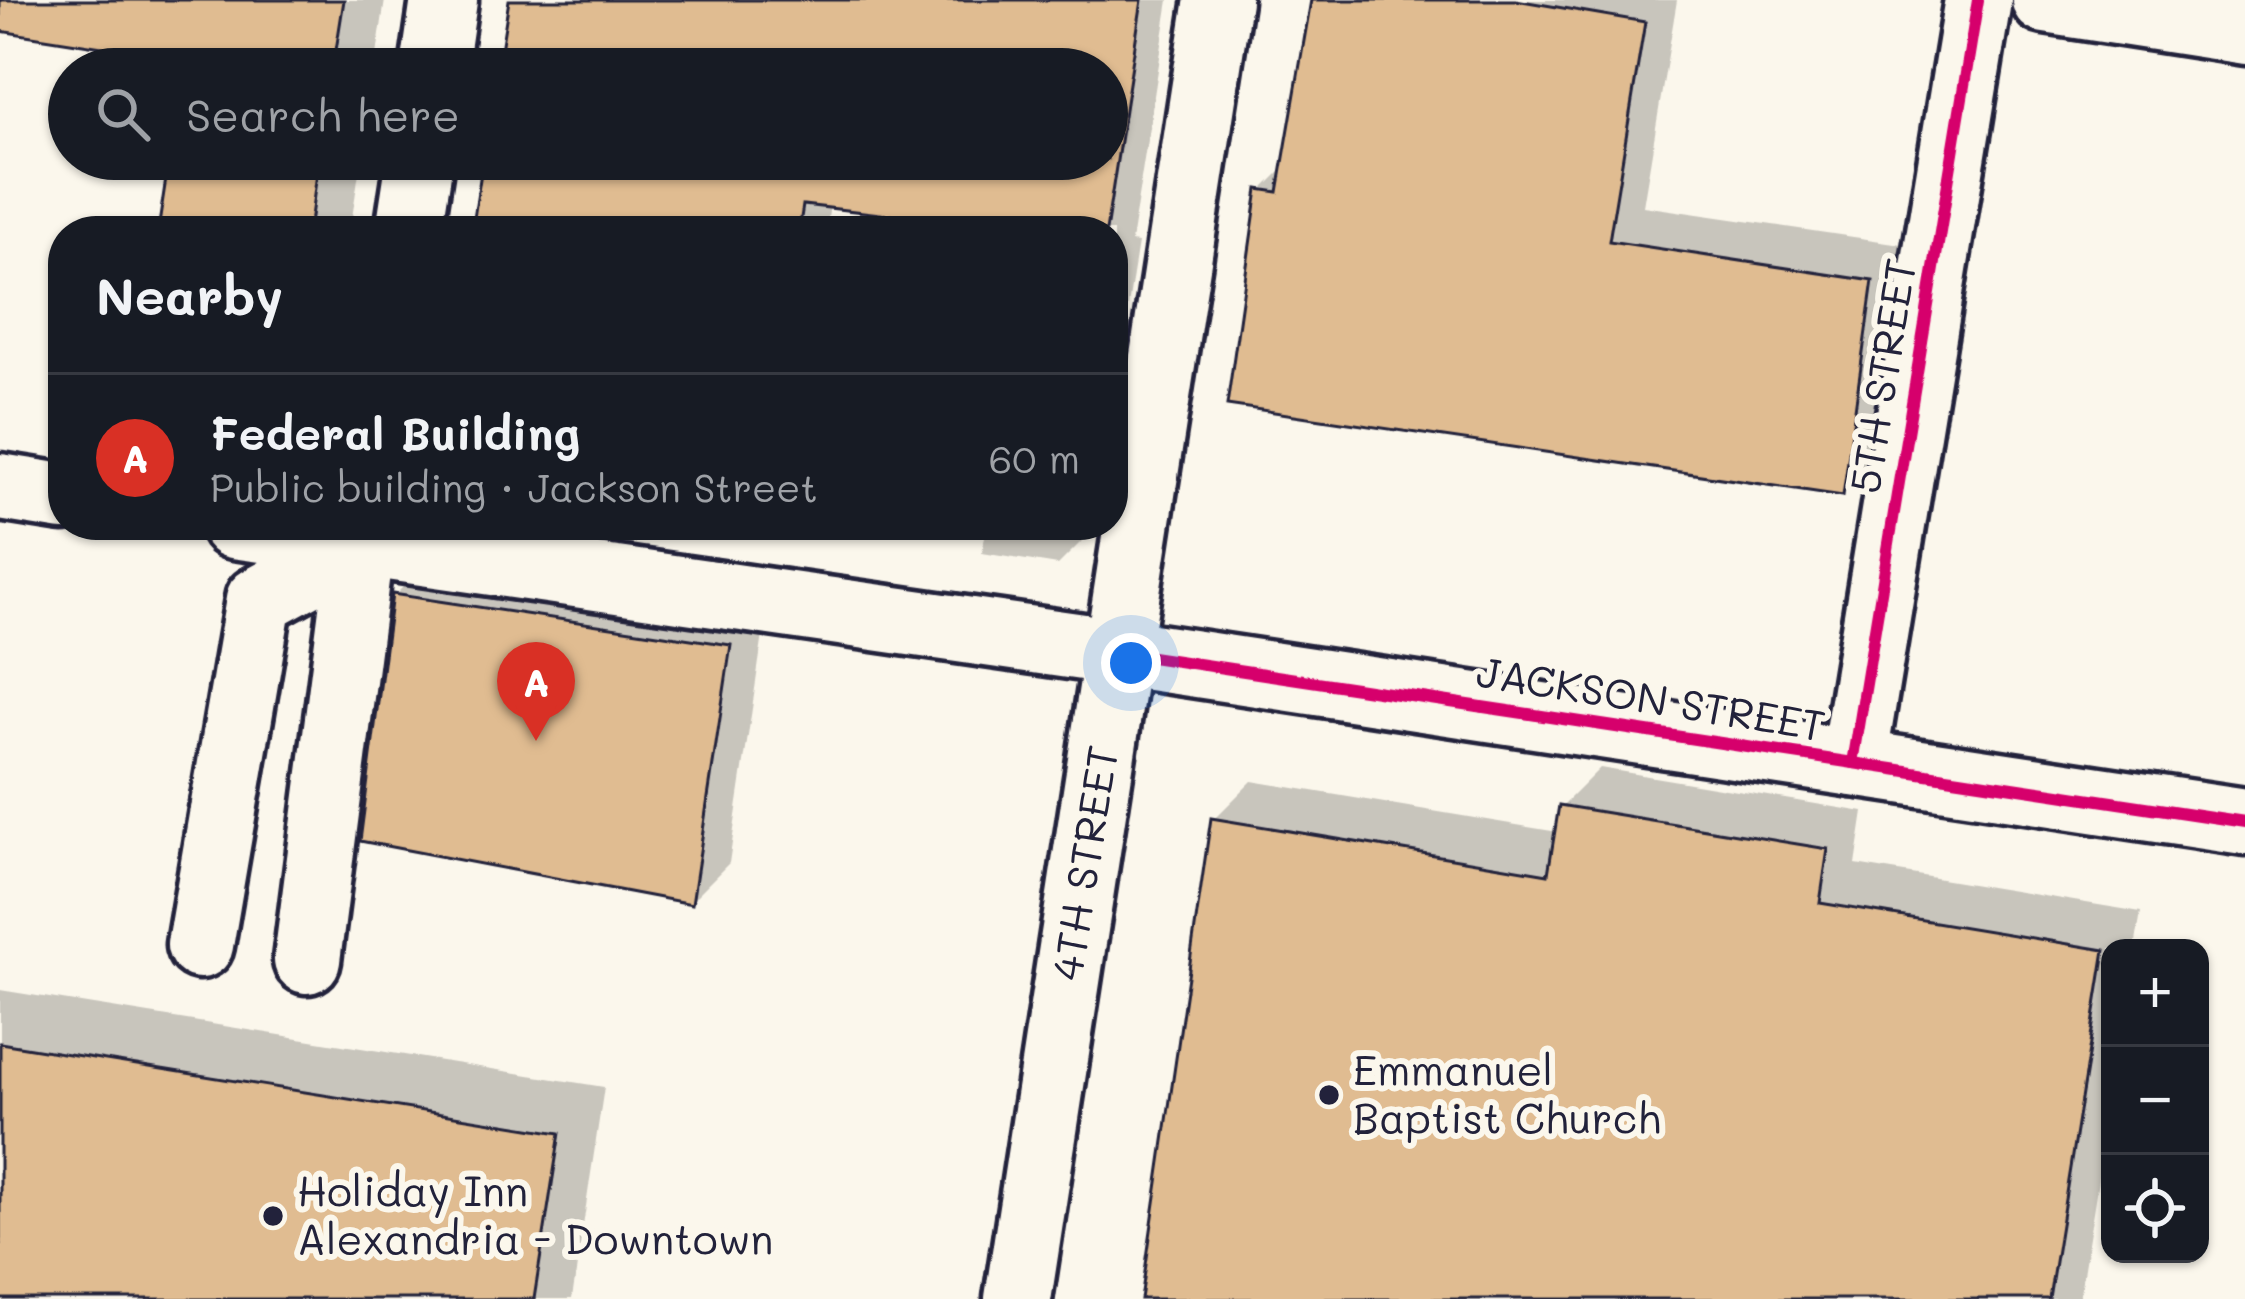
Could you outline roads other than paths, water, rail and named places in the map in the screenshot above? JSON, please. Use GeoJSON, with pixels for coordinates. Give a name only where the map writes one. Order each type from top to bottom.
{"type":"FeatureCollection","features":[{"type":"Feature","properties":{"kind":"main road"},"geometry":{"type":"LineString","coordinates":[[437,48],[444,0]]}},
{"type":"Feature","properties":{"kind":"main road","name":"4TH STREET"},"geometry":{"type":"LineString","coordinates":[[1018,1299],[1218,0]]}},
{"type":"Feature","properties":{"kind":"main road","name":"5TH STREET"},"geometry":{"type":"LineString","coordinates":[[1853,763],[1978,0]]}},
{"type":"Feature","properties":{"kind":"main road"},"geometry":{"type":"LineString","coordinates":[[2044,0],[2245,31]]}},
{"type":"Feature","properties":{"kind":"main road"},"geometry":{"type":"LineString","coordinates":[[411,216],[417,180]]}},
{"type":"Feature","properties":{"kind":"main road"},"geometry":{"type":"LineString","coordinates":[[0,487],[48,495]]}},
{"type":"Feature","properties":{"kind":"main road"},"geometry":{"type":"LineString","coordinates":[[200,945],[259,600],[353,540]]}},
{"type":"Feature","properties":{"kind":"main road"},"geometry":{"type":"LineString","coordinates":[[307,960],[360,540]]}},
{"type":"Feature","properties":{"kind":"main road","name":"JACKSON STREET"},"geometry":{"type":"LineString","coordinates":[[393,540],[2245,822]]}},
{"type":"Feature","properties":{"kind":"place","name":"Federal Building"},"geometry":{"type":"Point","coordinates":[536,741]}},
{"type":"Feature","properties":{"kind":"place","name":"Emmanuel Baptist Church"},"geometry":{"type":"Point","coordinates":[1329,1095]}},
{"type":"Feature","properties":{"kind":"place","name":"Holiday Inn Alexandria - Downtown"},"geometry":{"type":"Point","coordinates":[273,1216]}}]}
